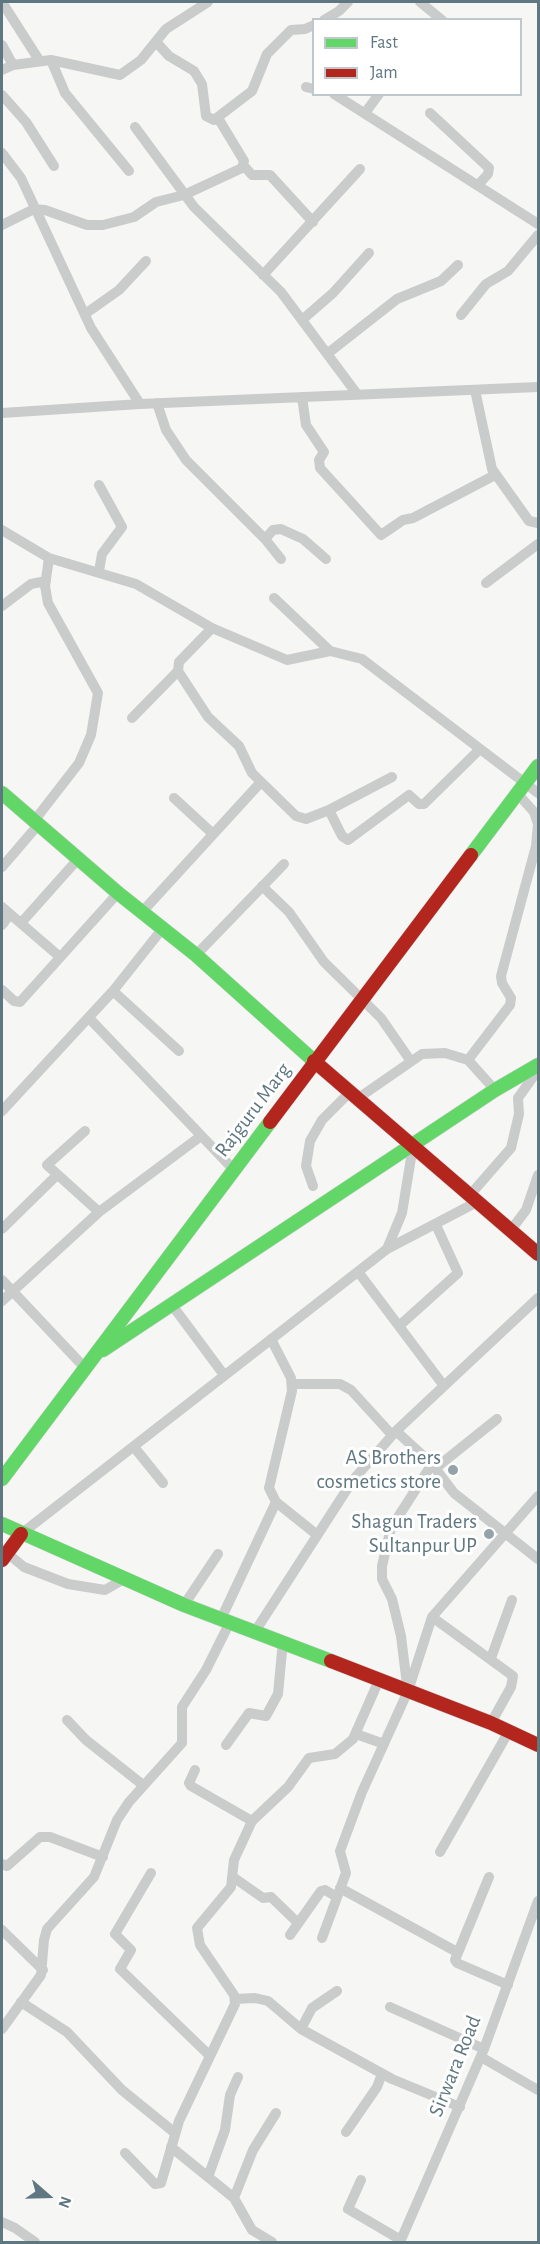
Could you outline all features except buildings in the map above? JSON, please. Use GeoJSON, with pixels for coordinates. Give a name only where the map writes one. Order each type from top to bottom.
{"type":"FeatureCollection","features":[{"type":"Feature","properties":{"kind":"street"},"geometry":{"type":"LineString","coordinates":[[3,2],[39,60]]}},
{"type":"Feature","properties":{"kind":"street"},"geometry":{"type":"LineString","coordinates":[[2,70],[13,65],[51,60],[120,75],[141,60],[166,29],[206,2]]}},
{"type":"Feature","properties":{"kind":"street"},"geometry":{"type":"LineString","coordinates":[[327,18],[348,2]]}},
{"type":"Feature","properties":{"kind":"street"},"geometry":{"type":"LineString","coordinates":[[420,2],[435,17]]}},
{"type":"Feature","properties":{"kind":"street"},"geometry":{"type":"LineString","coordinates":[[156,42],[169,56],[194,70],[202,84],[206,116],[211,121],[252,91],[272,48],[291,30],[312,26]]}},
{"type":"Feature","properties":{"kind":"street"},"geometry":{"type":"LineString","coordinates":[[2,45],[13,65]]}},
{"type":"Feature","properties":{"kind":"street"},"geometry":{"type":"LineString","coordinates":[[51,60],[65,93],[129,171]]}},
{"type":"Feature","properties":{"kind":"street"},"geometry":{"type":"LineString","coordinates":[[2,95],[26,122],[54,166]]}},
{"type":"Feature","properties":{"kind":"street"},"geometry":{"type":"LineString","coordinates":[[337,96],[538,224]]}},
{"type":"Feature","properties":{"kind":"street"},"geometry":{"type":"LineString","coordinates":[[365,113],[378,96]]}},
{"type":"Feature","properties":{"kind":"street"},"geometry":{"type":"LineString","coordinates":[[429,113],[489,168],[488,174],[478,185]]}},
{"type":"Feature","properties":{"kind":"street"},"geometry":{"type":"LineString","coordinates":[[218,118],[249,174],[270,175],[313,222]]}},
{"type":"Feature","properties":{"kind":"street"},"geometry":{"type":"LineString","coordinates":[[135,127],[184,195],[281,292],[357,394]]}},
{"type":"Feature","properties":{"kind":"street"},"geometry":{"type":"LineString","coordinates":[[2,153],[21,178],[85,314],[111,362],[140,404]]}},
{"type":"Feature","properties":{"kind":"street"},"geometry":{"type":"LineString","coordinates":[[2,225],[34,209],[45,210],[94,226],[134,216],[156,202],[184,195],[244,166]]}},
{"type":"Feature","properties":{"kind":"street"},"geometry":{"type":"LineString","coordinates":[[263,275],[313,222],[326,203],[360,169]]}},
{"type":"Feature","properties":{"kind":"street"},"geometry":{"type":"LineString","coordinates":[[461,315],[486,284],[508,271],[538,235]]}},
{"type":"Feature","properties":{"kind":"street"},"geometry":{"type":"LineString","coordinates":[[302,320],[326,299],[369,253]]}},
{"type":"Feature","properties":{"kind":"street"},"geometry":{"type":"LineString","coordinates":[[85,314],[119,290],[146,261]]}},
{"type":"Feature","properties":{"kind":"street"},"geometry":{"type":"LineString","coordinates":[[327,354],[397,299],[441,281],[458,265]]}},
{"type":"Feature","properties":{"kind":"street"},"geometry":{"type":"LineString","coordinates":[[2,413],[157,403],[538,387]]}},
{"type":"Feature","properties":{"kind":"street"},"geometry":{"type":"LineString","coordinates":[[475,390],[488,454],[495,475],[529,521],[537,526]]}},
{"type":"Feature","properties":{"kind":"street"},"geometry":{"type":"LineString","coordinates":[[302,397],[306,425],[324,452],[319,460],[320,468],[381,535],[405,519],[413,518],[495,475]]}},
{"type":"Feature","properties":{"kind":"street"},"geometry":{"type":"LineString","coordinates":[[157,403],[166,430],[186,460],[265,539],[281,559]]}},
{"type":"Feature","properties":{"kind":"street"},"geometry":{"type":"LineString","coordinates":[[99,484],[122,527],[102,554],[99,571]]}},
{"type":"Feature","properties":{"kind":"street"},"geometry":{"type":"LineString","coordinates":[[265,539],[273,530],[281,529],[309,542],[326,559]]}},
{"type":"Feature","properties":{"kind":"street"},"geometry":{"type":"LineString","coordinates":[[2,530],[49,558],[99,571],[136,584],[212,628],[287,660],[330,651]]}},
{"type":"Feature","properties":{"kind":"street"},"geometry":{"type":"LineString","coordinates":[[486,584],[538,544]]}},
{"type":"Feature","properties":{"kind":"street"},"geometry":{"type":"LineString","coordinates":[[2,867],[80,763],[91,735],[98,693],[48,603],[46,581],[49,558]]}},
{"type":"Feature","properties":{"kind":"street"},"geometry":{"type":"LineString","coordinates":[[2,606],[31,584],[46,581]]}},
{"type":"Feature","properties":{"kind":"street"},"geometry":{"type":"LineString","coordinates":[[274,598],[330,651],[369,663],[480,749],[522,788],[534,812],[538,824],[537,847],[501,976],[502,983],[511,998],[510,1005],[468,1060]]}},
{"type":"Feature","properties":{"kind":"street"},"geometry":{"type":"LineString","coordinates":[[132,718],[178,671],[179,662],[212,628]]}},
{"type":"Feature","properties":{"kind":"street"},"geometry":{"type":"LineString","coordinates":[[178,671],[208,717],[239,746],[248,768],[300,818],[329,810],[392,777]]}},
{"type":"Feature","properties":{"kind":"street"},"geometry":{"type":"LineString","coordinates":[[329,810],[342,836],[348,840],[408,796],[411,795],[419,804],[424,804],[480,749]]}},
{"type":"Feature","properties":{"kind":"street","name":"Rajguru Marg"},"geometry":{"type":"LineString","coordinates":[[2,1479],[538,766]]}},
{"type":"Feature","properties":{"kind":"street"},"geometry":{"type":"LineString","coordinates":[[142,912],[261,782]]}},
{"type":"Feature","properties":{"kind":"street"},"geometry":{"type":"LineString","coordinates":[[522,788],[538,793]]}},
{"type":"Feature","properties":{"kind":"street"},"geometry":{"type":"LineString","coordinates":[[2,793],[117,893],[196,955],[315,1062],[538,1254]]}},
{"type":"Feature","properties":{"kind":"street"},"geometry":{"type":"LineString","coordinates":[[174,798],[212,833]]}},
{"type":"Feature","properties":{"kind":"street"},"geometry":{"type":"LineString","coordinates":[[21,923],[78,859]]}},
{"type":"Feature","properties":{"kind":"street"},"geometry":{"type":"LineString","coordinates":[[196,955],[284,864]]}},
{"type":"Feature","properties":{"kind":"street"},"geometry":{"type":"LineString","coordinates":[[262,886],[289,912],[324,962],[387,1025],[410,1060]]}},
{"type":"Feature","properties":{"kind":"street"},"geometry":{"type":"LineString","coordinates":[[2,990],[14,1001],[20,1002],[117,893]]}},
{"type":"Feature","properties":{"kind":"street"},"geometry":{"type":"LineString","coordinates":[[2,925],[6,910],[60,957]]}},
{"type":"Feature","properties":{"kind":"street"},"geometry":{"type":"LineString","coordinates":[[2,1112],[112,992],[163,928]]}},
{"type":"Feature","properties":{"kind":"street"},"geometry":{"type":"LineString","coordinates":[[112,992],[179,1051]]}},
{"type":"Feature","properties":{"kind":"street"},"geometry":{"type":"LineString","coordinates":[[89,1018],[234,1170]]}},
{"type":"Feature","properties":{"kind":"street"},"geometry":{"type":"LineString","coordinates":[[313,1186],[306,1166],[310,1141],[322,1120],[354,1095],[410,1060],[422,1054],[435,1052],[457,1054],[468,1060],[495,1090]]}},
{"type":"Feature","properties":{"kind":"street"},"geometry":{"type":"LineString","coordinates":[[2,1280],[89,1362],[495,1090],[538,1065]]}},
{"type":"Feature","properties":{"kind":"street"},"geometry":{"type":"LineString","coordinates":[[124,1579],[105,1590],[68,1584],[24,1567],[4,1556],[21,1534],[92,1477],[135,1447],[387,1249],[436,1225],[474,1198],[512,1148],[519,1114],[518,1098],[538,1070]]}},
{"type":"Feature","properties":{"kind":"street"},"geometry":{"type":"LineString","coordinates":[[85,1131],[48,1162],[48,1167],[99,1212]]}},
{"type":"Feature","properties":{"kind":"street"},"geometry":{"type":"LineString","coordinates":[[2,1301],[99,1212],[201,1136]]}},
{"type":"Feature","properties":{"kind":"street"},"geometry":{"type":"LineString","coordinates":[[387,1249],[402,1213],[413,1146]]}},
{"type":"Feature","properties":{"kind":"street"},"geometry":{"type":"LineString","coordinates":[[2,1229],[57,1175]]}},
{"type":"Feature","properties":{"kind":"street"},"geometry":{"type":"LineString","coordinates":[[511,1230],[526,1210],[538,1175]]}},
{"type":"Feature","properties":{"kind":"street"},"geometry":{"type":"LineString","coordinates":[[399,1326],[458,1273],[436,1225]]}},
{"type":"Feature","properties":{"kind":"street"},"geometry":{"type":"LineString","coordinates":[[359,1273],[444,1386]]}},
{"type":"Feature","properties":{"kind":"street"},"geometry":{"type":"LineString","coordinates":[[256,1630],[353,1480],[394,1433],[538,1298]]}},
{"type":"Feature","properties":{"kind":"street"},"geometry":{"type":"LineString","coordinates":[[172,1305],[224,1375]]}},
{"type":"Feature","properties":{"kind":"street"},"geometry":{"type":"LineString","coordinates":[[271,1339],[292,1384],[269,1488],[276,1502],[316,1534]]}},
{"type":"Feature","properties":{"kind":"street"},"geometry":{"type":"LineString","coordinates":[[292,1384],[340,1384],[351,1390],[394,1433],[435,1466],[454,1492],[538,1559]]}},
{"type":"Feature","properties":{"kind":"street"},"geometry":{"type":"LineString","coordinates":[[408,1691],[401,1636],[392,1599],[382,1579],[382,1566],[392,1528],[435,1466],[497,1419]]}},
{"type":"Feature","properties":{"kind":"street"},"geometry":{"type":"LineString","coordinates":[[135,1447],[163,1483]]}},
{"type":"Feature","properties":{"kind":"street"},"geometry":{"type":"LineString","coordinates":[[322,1938],[347,1869],[340,1851],[362,1792],[408,1691],[432,1617],[538,1496]]}},
{"type":"Feature","properties":{"kind":"street"},"geometry":{"type":"LineString","coordinates":[[2,2029],[37,1982],[42,1970],[45,1934],[94,1877],[117,1820],[143,1785],[182,1743],[184,1732],[182,1707],[206,1670],[276,1502]]}},
{"type":"Feature","properties":{"kind":"street"},"geometry":{"type":"LineString","coordinates":[[2,1524],[184,1605],[256,1630],[491,1723],[538,1745]]}},
{"type":"Feature","properties":{"kind":"street"},"geometry":{"type":"LineString","coordinates":[[184,1605],[218,1554]]}},
{"type":"Feature","properties":{"kind":"street"},"geometry":{"type":"LineString","coordinates":[[491,1658],[512,1600]]}},
{"type":"Feature","properties":{"kind":"street"},"geometry":{"type":"LineString","coordinates":[[432,1617],[513,1676],[511,1687],[491,1723]]}},
{"type":"Feature","properties":{"kind":"street"},"geometry":{"type":"LineString","coordinates":[[226,1745],[249,1713],[266,1716],[278,1694],[283,1641]]}},
{"type":"Feature","properties":{"kind":"street"},"geometry":{"type":"LineString","coordinates":[[125,2153],[158,2185],[161,2183],[175,2133],[209,2055],[236,2004],[196,1934],[201,1921],[228,1893],[233,1877],[234,1860],[252,1821],[288,1787],[309,1758],[335,1754],[356,1734],[380,1680]]}},
{"type":"Feature","properties":{"kind":"street"},"geometry":{"type":"LineString","coordinates":[[67,1720],[86,1740],[143,1785]]}},
{"type":"Feature","properties":{"kind":"street"},"geometry":{"type":"LineString","coordinates":[[440,1852],[508,1731]]}},
{"type":"Feature","properties":{"kind":"street"},"geometry":{"type":"LineString","coordinates":[[356,1734],[384,1744]]}},
{"type":"Feature","properties":{"kind":"street"},"geometry":{"type":"LineString","coordinates":[[195,1770],[189,1783],[191,1786],[252,1821]]}},
{"type":"Feature","properties":{"kind":"street"},"geometry":{"type":"LineString","coordinates":[[2,1864],[7,1866],[40,1837],[50,1837],[103,1857]]}},
{"type":"Feature","properties":{"kind":"street"},"geometry":{"type":"LineString","coordinates":[[151,1873],[115,1934],[130,1950],[120,1969],[209,2055]]}},
{"type":"Feature","properties":{"kind":"street"},"geometry":{"type":"LineString","coordinates":[[233,1877],[263,1898],[271,1897],[298,1923]]}},
{"type":"Feature","properties":{"kind":"street"},"geometry":{"type":"LineString","coordinates":[[489,1877],[457,1952],[457,1963],[508,1985]]}},
{"type":"Feature","properties":{"kind":"street"},"geometry":{"type":"LineString","coordinates":[[290,1935],[323,1890],[338,1892],[457,1952]]}},
{"type":"Feature","properties":{"kind":"street","name":"Sirwara Road"},"geometry":{"type":"LineString","coordinates":[[400,2241],[482,2053],[538,1901]]}},
{"type":"Feature","properties":{"kind":"street"},"geometry":{"type":"LineString","coordinates":[[2,1930],[42,1970]]}},
{"type":"Feature","properties":{"kind":"street"},"geometry":{"type":"LineString","coordinates":[[301,2029],[312,2008],[337,1990]]}},
{"type":"Feature","properties":{"kind":"street"},"geometry":{"type":"LineString","coordinates":[[235,1999],[255,1998],[268,2001],[301,2029],[382,2074],[460,2107]]}},
{"type":"Feature","properties":{"kind":"street"},"geometry":{"type":"LineString","coordinates":[[21,2002],[67,2031],[116,2084],[175,2133]]}},
{"type":"Feature","properties":{"kind":"street"},"geometry":{"type":"LineString","coordinates":[[390,2007],[482,2053],[538,2090]]}},
{"type":"Feature","properties":{"kind":"street"},"geometry":{"type":"LineString","coordinates":[[346,2132],[377,2087],[382,2074]]}},
{"type":"Feature","properties":{"kind":"street"},"geometry":{"type":"LineString","coordinates":[[208,2177],[225,2130],[230,2095],[238,2077]]}},
{"type":"Feature","properties":{"kind":"street"},"geometry":{"type":"LineString","coordinates":[[234,2198],[253,2150],[276,2113]]}},
{"type":"Feature","properties":{"kind":"street"},"geometry":{"type":"LineString","coordinates":[[171,2147],[234,2198],[252,2230],[272,2242]]}},
{"type":"Feature","properties":{"kind":"street"},"geometry":{"type":"LineString","coordinates":[[361,2180],[348,2209],[400,2241]]}},
{"type":"Feature","properties":{"kind":"street"},"geometry":{"type":"LineString","coordinates":[[2,2222],[35,2242]]}},
{"type":"Feature","properties":{"kind":"traffic: fast"},"geometry":{"type":"LineString","coordinates":[[471,855],[538,766]]}},
{"type":"Feature","properties":{"kind":"traffic: fast"},"geometry":{"type":"LineString","coordinates":[[2,793],[118,893],[196,955],[314,1061]]}},
{"type":"Feature","properties":{"kind":"traffic: fast"},"geometry":{"type":"LineString","coordinates":[[103,1350],[495,1090],[538,1065]]}},
{"type":"Feature","properties":{"kind":"traffic: fast"},"geometry":{"type":"LineString","coordinates":[[2,1479],[270,1122]]}},
{"type":"Feature","properties":{"kind":"traffic: fast"},"geometry":{"type":"LineString","coordinates":[[2,1524],[184,1605],[331,1661]]}},
{"type":"Feature","properties":{"kind":"traffic: jam"},"geometry":{"type":"LineString","coordinates":[[270,1122],[471,855]]}},
{"type":"Feature","properties":{"kind":"traffic: jam"},"geometry":{"type":"LineString","coordinates":[[314,1061],[538,1254]]}},
{"type":"Feature","properties":{"kind":"traffic: jam"},"geometry":{"type":"LineString","coordinates":[[2,1560],[21,1534]]}},
{"type":"Feature","properties":{"kind":"traffic: jam"},"geometry":{"type":"LineString","coordinates":[[331,1661],[491,1723],[538,1745]]}},
{"type":"Feature","properties":{"kind":"place","name":"AS Brothers cosmetics store"},"geometry":{"type":"Point","coordinates":[453,1470]}},
{"type":"Feature","properties":{"kind":"place","name":"Shagun Traders Sultanpur UP"},"geometry":{"type":"Point","coordinates":[489,1534]}}]}
